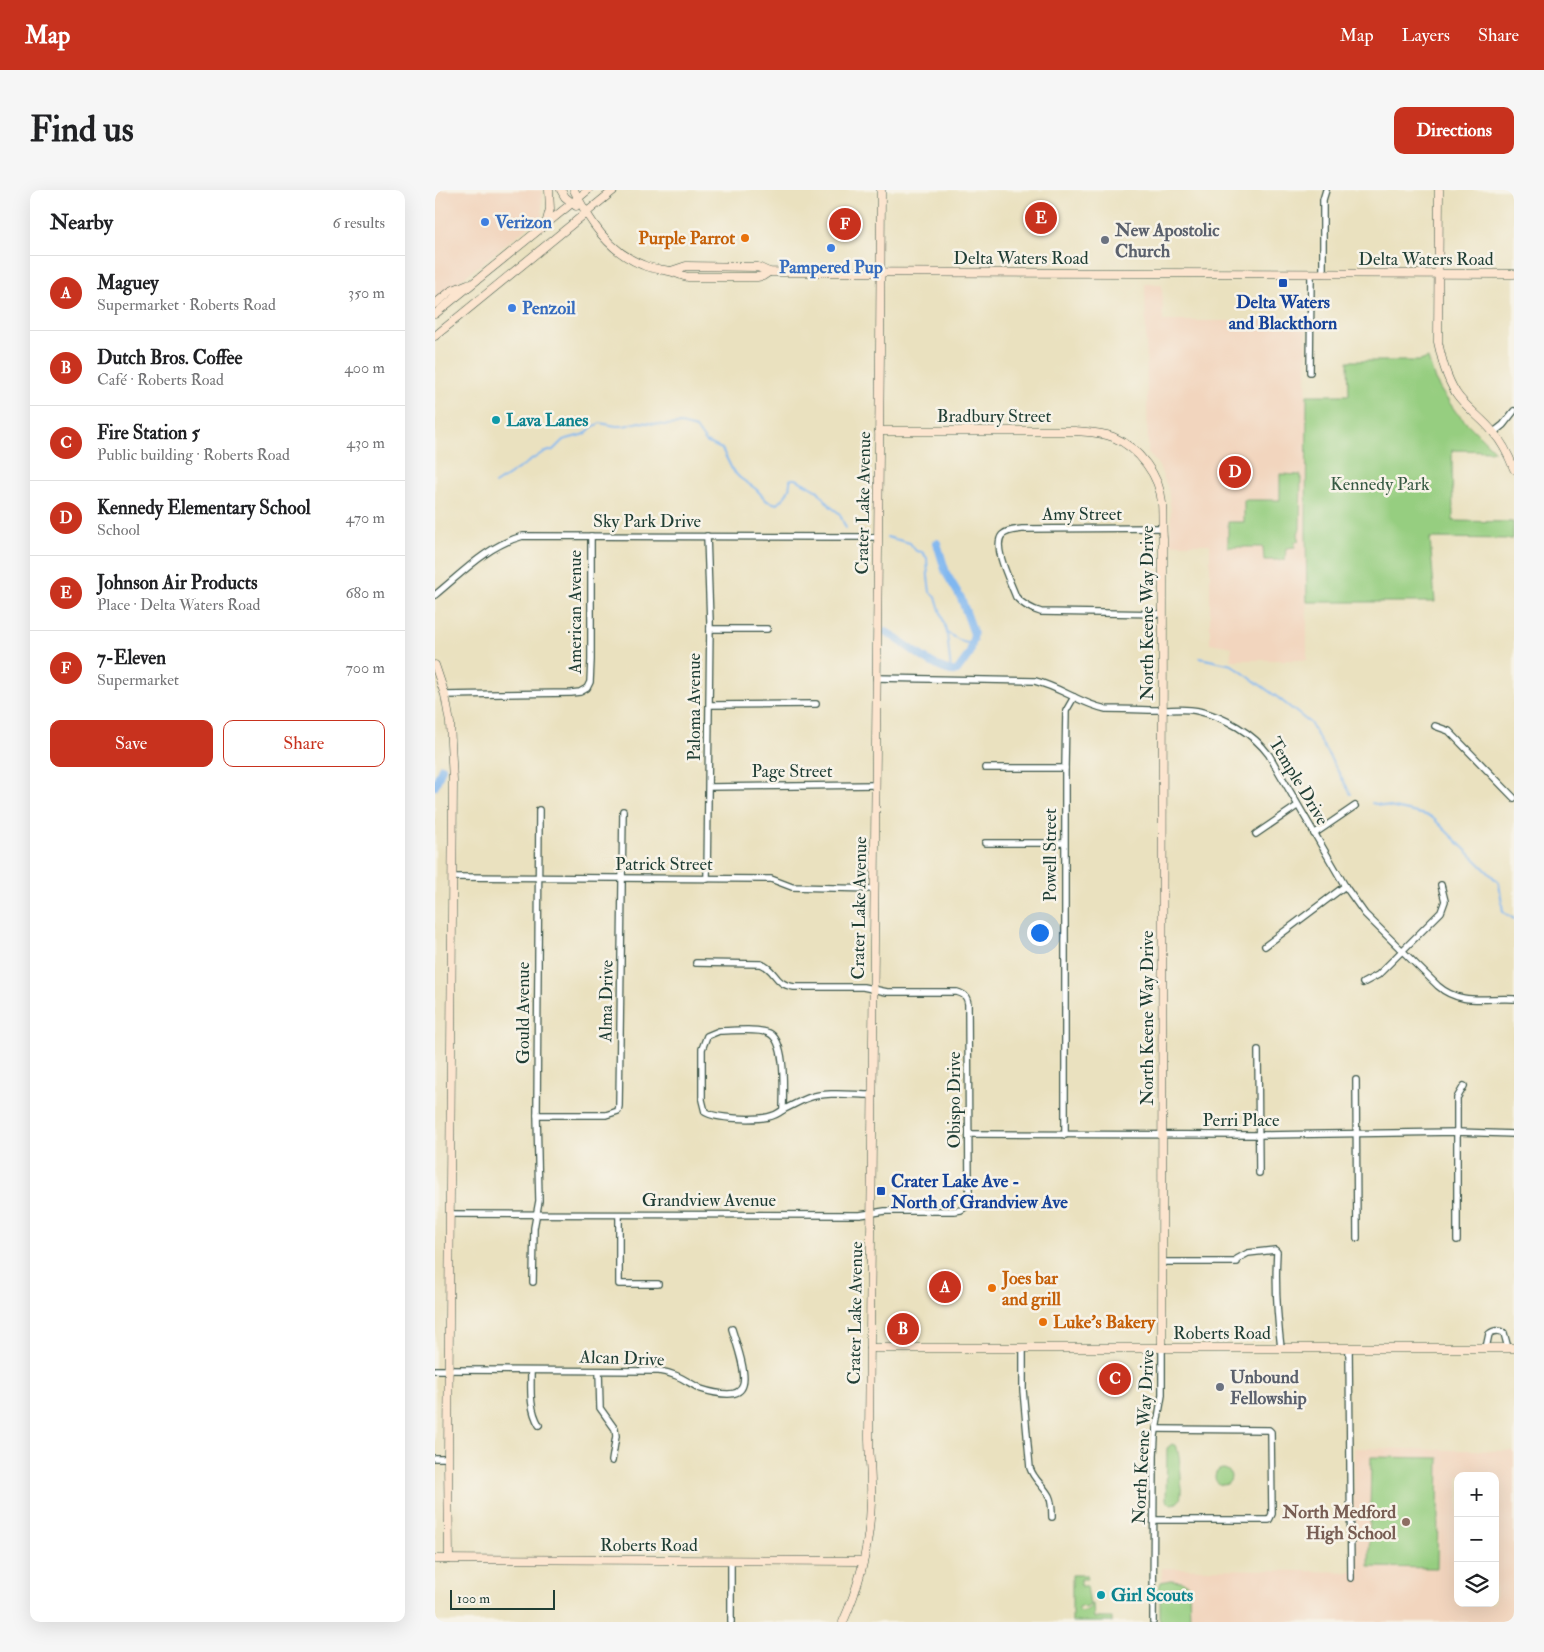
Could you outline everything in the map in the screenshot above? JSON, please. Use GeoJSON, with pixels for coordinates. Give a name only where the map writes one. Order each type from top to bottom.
{"type":"FeatureCollection","features":[{"type":"Feature","properties":{"kind":"street"},"geometry":{"type":"LineString","coordinates":[[546,224],[550,209],[549,190]]}},
{"type":"Feature","properties":{"kind":"street","name":"Delta Waters Road"},"geometry":{"type":"LineString","coordinates":[[561,190],[575,201],[603,237],[630,260],[655,269],[671,271],[679,276],[688,277],[757,277],[769,272],[1514,274]]}},
{"type":"Feature","properties":{"kind":"street","name":"Delta Waters Road"},"geometry":{"type":"LineString","coordinates":[[574,190],[575,201]]}},
{"type":"Feature","properties":{"kind":"street"},"geometry":{"type":"LineString","coordinates":[[435,314],[588,190]]}},
{"type":"Feature","properties":{"kind":"street"},"geometry":{"type":"LineString","coordinates":[[435,336],[614,190]]}},
{"type":"Feature","properties":{"kind":"street","name":"Crater Lake Avenue"},"geometry":{"type":"LineString","coordinates":[[843,1622],[857,1587],[869,1533],[871,1502],[869,1435],[881,190]]}},
{"type":"Feature","properties":{"kind":"street"},"geometry":{"type":"LineString","coordinates":[[1323,274],[1323,200],[1326,190]]}},
{"type":"Feature","properties":{"kind":"street"},"geometry":{"type":"LineString","coordinates":[[1439,190],[1438,342],[1442,362],[1456,394],[1494,432],[1506,450],[1514,468]]}},
{"type":"Feature","properties":{"kind":"street"},"geometry":{"type":"LineString","coordinates":[[1310,372],[1311,274]]}},
{"type":"Feature","properties":{"kind":"street"},"geometry":{"type":"LineString","coordinates":[[435,304],[451,291],[477,280]]}},
{"type":"Feature","properties":{"kind":"street"},"geometry":{"type":"LineString","coordinates":[[1494,432],[1503,425],[1514,411]]}},
{"type":"Feature","properties":{"kind":"street","name":"Bradbury Street"},"geometry":{"type":"LineString","coordinates":[[879,431],[1075,431],[1093,432],[1109,436]]}},
{"type":"Feature","properties":{"kind":"street","name":"North Keene Way Drive"},"geometry":{"type":"LineString","coordinates":[[1109,436],[1122,442],[1136,454],[1153,474],[1161,495],[1163,528],[1163,1348],[1162,1396],[1156,1429],[1154,1455],[1153,1622]]}},
{"type":"Feature","properties":{"kind":"street","name":"Amy Street"},"geometry":{"type":"LineString","coordinates":[[1163,528],[1021,529],[1002,535],[999,546],[1000,555],[1016,597],[1020,602],[1033,610],[1041,612],[1163,614]]}},
{"type":"Feature","properties":{"kind":"street","name":"Sky Park Drive"},"geometry":{"type":"LineString","coordinates":[[435,595],[492,548],[511,539],[523,536],[877,537]]}},
{"type":"Feature","properties":{"kind":"street","name":"American Avenue"},"geometry":{"type":"LineString","coordinates":[[445,695],[571,693],[580,692],[587,688],[590,682],[591,660],[591,536]]}},
{"type":"Feature","properties":{"kind":"street","name":"Paloma Avenue"},"geometry":{"type":"LineString","coordinates":[[707,536],[710,629],[707,879]]}},
{"type":"Feature","properties":{"kind":"street"},"geometry":{"type":"LineString","coordinates":[[710,629],[767,629]]}},
{"type":"Feature","properties":{"kind":"street"},"geometry":{"type":"LineString","coordinates":[[435,665],[445,695],[450,723],[453,780],[448,1458],[449,1559]]}},
{"type":"Feature","properties":{"kind":"street","name":"Temple Drive"},"geometry":{"type":"LineString","coordinates":[[876,678],[1027,680],[1051,686],[1096,707],[1106,709],[1183,709],[1197,711],[1231,724],[1253,736],[1261,743],[1345,886],[1365,914],[1402,951],[1453,997],[1514,999]]}},
{"type":"Feature","properties":{"kind":"street","name":"Powell Street"},"geometry":{"type":"LineString","coordinates":[[1065,1135],[1064,843],[1066,711],[1074,697]]}},
{"type":"Feature","properties":{"kind":"street"},"geometry":{"type":"LineString","coordinates":[[710,705],[816,704]]}},
{"type":"Feature","properties":{"kind":"street"},"geometry":{"type":"LineString","coordinates":[[1435,726],[1449,731],[1514,798]]}},
{"type":"Feature","properties":{"kind":"street"},"geometry":{"type":"LineString","coordinates":[[985,768],[1065,768]]}},
{"type":"Feature","properties":{"kind":"street","name":"Page Street"},"geometry":{"type":"LineString","coordinates":[[709,787],[875,786]]}},
{"type":"Feature","properties":{"kind":"street"},"geometry":{"type":"LineString","coordinates":[[1256,834],[1297,806]]}},
{"type":"Feature","properties":{"kind":"street"},"geometry":{"type":"LineString","coordinates":[[1314,834],[1355,806]]}},
{"type":"Feature","properties":{"kind":"street","name":"Gould Avenue"},"geometry":{"type":"LineString","coordinates":[[533,1282],[534,1228],[539,1201],[537,1114],[539,810]]}},
{"type":"Feature","properties":{"kind":"street","name":"Alma Drive"},"geometry":{"type":"LineString","coordinates":[[537,1114],[606,1115],[618,1111],[620,1100],[623,811]]}},
{"type":"Feature","properties":{"kind":"street"},"geometry":{"type":"LineString","coordinates":[[985,843],[1064,843]]}},
{"type":"Feature","properties":{"kind":"street","name":"Patrick Street"},"geometry":{"type":"LineString","coordinates":[[452,877],[771,879],[792,887],[874,889]]}},
{"type":"Feature","properties":{"kind":"street"},"geometry":{"type":"LineString","coordinates":[[1363,983],[1378,975],[1441,912],[1445,902],[1441,885]]}},
{"type":"Feature","properties":{"kind":"street"},"geometry":{"type":"LineString","coordinates":[[1265,946],[1345,886]]}},
{"type":"Feature","properties":{"kind":"street"},"geometry":{"type":"LineString","coordinates":[[697,963],[761,964],[766,966],[786,986],[863,987],[873,989]]}},
{"type":"Feature","properties":{"kind":"street","name":"Obispo Drive"},"geometry":{"type":"LineString","coordinates":[[873,989],[887,992],[957,992],[964,994],[967,999],[969,1134],[969,1193],[967,1206]]}},
{"type":"Feature","properties":{"kind":"street"},"geometry":{"type":"LineString","coordinates":[[783,1110],[781,1053],[779,1043],[775,1037],[761,1031],[719,1032],[707,1036],[702,1049],[702,1100],[705,1112],[718,1118],[769,1117],[814,1096],[831,1094],[872,1095]]}},
{"type":"Feature","properties":{"kind":"street"},"geometry":{"type":"LineString","coordinates":[[1258,1050],[1259,1173]]}},
{"type":"Feature","properties":{"kind":"street"},"geometry":{"type":"LineString","coordinates":[[1356,1080],[1357,1238]]}},
{"type":"Feature","properties":{"kind":"street"},"geometry":{"type":"LineString","coordinates":[[1457,1240],[1457,1098],[1464,1086]]}},
{"type":"Feature","properties":{"kind":"street","name":"Perri Place"},"geometry":{"type":"LineString","coordinates":[[969,1134],[1259,1135],[1457,1132],[1514,1134]]}},
{"type":"Feature","properties":{"kind":"street","name":"Grandview Avenue"},"geometry":{"type":"LineString","coordinates":[[450,1214],[860,1215],[885,1212],[955,1211],[967,1206]]}},
{"type":"Feature","properties":{"kind":"street"},"geometry":{"type":"LineString","coordinates":[[619,1215],[619,1284],[659,1284]]}},
{"type":"Feature","properties":{"kind":"street"},"geometry":{"type":"LineString","coordinates":[[1163,1262],[1237,1262],[1237,1259],[1248,1253],[1275,1250],[1277,1252],[1275,1278],[1276,1310],[1281,1348]]}},
{"type":"Feature","properties":{"kind":"street","name":"Alcan Drive"},"geometry":{"type":"LineString","coordinates":[[435,1370],[659,1371],[678,1375],[709,1392],[726,1394],[737,1392],[743,1386],[743,1377],[732,1329]]}},
{"type":"Feature","properties":{"kind":"street"},"geometry":{"type":"LineString","coordinates":[[1486,1348],[1489,1334],[1493,1331],[1500,1331],[1504,1333],[1511,1348]]}},
{"type":"Feature","properties":{"kind":"street","name":"Roberts Road"},"geometry":{"type":"LineString","coordinates":[[870,1348],[1511,1348]]}},
{"type":"Feature","properties":{"kind":"street"},"geometry":{"type":"LineString","coordinates":[[1349,1348],[1351,1578]]}},
{"type":"Feature","properties":{"kind":"street"},"geometry":{"type":"LineString","coordinates":[[1023,1349],[1023,1390],[1030,1468],[1032,1475],[1051,1500],[1052,1517]]}},
{"type":"Feature","properties":{"kind":"street"},"geometry":{"type":"LineString","coordinates":[[531,1371],[531,1407],[539,1425]]}},
{"type":"Feature","properties":{"kind":"street"},"geometry":{"type":"LineString","coordinates":[[599,1371],[600,1408],[615,1429],[616,1436],[612,1461]]}},
{"type":"Feature","properties":{"kind":"street"},"geometry":{"type":"LineString","coordinates":[[1154,1520],[1269,1520],[1272,1514],[1271,1432],[1269,1430],[1156,1429]]}},
{"type":"Feature","properties":{"kind":"street"},"geometry":{"type":"LineString","coordinates":[[435,1458],[448,1458]]}},
{"type":"Feature","properties":{"kind":"street","name":"Roberts Road"},"geometry":{"type":"LineString","coordinates":[[435,1559],[863,1561]]}},
{"type":"Feature","properties":{"kind":"street"},"geometry":{"type":"LineString","coordinates":[[731,1560],[731,1622]]}},
{"type":"Feature","properties":{"kind":"shaded area"},"geometry":{"type":"Polygon","coordinates":[[[435,190],[542,190],[542,216],[435,300],[435,190]]]}},
{"type":"Feature","properties":{"kind":"shaded area"},"geometry":{"type":"Polygon","coordinates":[[[1145,284],[1162,284],[1163,321],[1306,321],[1307,660],[1230,660],[1232,647],[1210,643],[1210,544],[1170,544],[1171,511],[1168,489],[1159,466],[1148,452],[1145,284]]]}},
{"type":"Feature","properties":{"kind":"shaded area","name":"North Medford High School"},"geometry":{"type":"Polygon","coordinates":[[[1354,1448],[1514,1451],[1514,1622],[1161,1622],[1162,1568],[1353,1572],[1354,1448]]]}},
{"type":"Feature","properties":{"kind":"green space","name":"Kennedy Park"},"geometry":{"type":"Polygon","coordinates":[[[1428,358],[1435,380],[1456,412],[1495,451],[1452,450],[1453,521],[1513,522],[1513,539],[1430,538],[1435,602],[1307,602],[1307,395],[1349,395],[1348,361],[1420,361],[1428,358]]]}},
{"type":"Feature","properties":{"kind":"green space"},"geometry":{"type":"Polygon","coordinates":[[[1280,474],[1301,475],[1300,529],[1298,533],[1299,540],[1295,542],[1295,547],[1286,548],[1285,560],[1264,560],[1263,547],[1228,547],[1228,522],[1244,522],[1244,500],[1280,500],[1280,474]]]}},
{"type":"Feature","properties":{"kind":"green space"},"geometry":{"type":"Polygon","coordinates":[[[1172,1444],[1176,1446],[1179,1455],[1181,1495],[1176,1503],[1170,1504],[1166,1500],[1167,1448],[1172,1444]]]}},
{"type":"Feature","properties":{"kind":"green space"},"geometry":{"type":"Polygon","coordinates":[[[1371,1457],[1439,1458],[1437,1568],[1369,1567],[1371,1457]]]}},
{"type":"Feature","properties":{"kind":"green space"},"geometry":{"type":"Polygon","coordinates":[[[1223,1469],[1229,1471],[1231,1477],[1229,1483],[1223,1485],[1217,1483],[1215,1477],[1217,1471],[1223,1469]]]}},
{"type":"Feature","properties":{"kind":"green space"},"geometry":{"type":"Polygon","coordinates":[[[1072,1575],[1087,1575],[1087,1579],[1081,1579],[1081,1586],[1087,1586],[1090,1605],[1086,1608],[1079,1607],[1079,1611],[1087,1610],[1093,1604],[1094,1618],[1112,1618],[1112,1622],[1072,1622],[1072,1575]]]}},
{"type":"Feature","properties":{"kind":"green space"},"geometry":{"type":"Polygon","coordinates":[[[1170,1580],[1182,1581],[1189,1586],[1190,1622],[1160,1622],[1159,1588],[1161,1582],[1170,1580]]]}},
{"type":"Feature","properties":{"kind":"waterway"},"geometry":{"type":"LineString","coordinates":[[495,484],[542,453],[553,450],[563,440],[585,434],[600,423],[616,426],[639,422],[664,425],[681,424],[696,428],[706,442],[722,449],[733,471],[756,489],[767,501],[777,504],[787,494],[790,488],[790,480],[796,479],[818,491],[831,507],[839,513],[846,528]]}},
{"type":"Feature","properties":{"kind":"waterway"},"geometry":{"type":"LineString","coordinates":[[887,537],[910,543],[916,551],[922,552],[927,558],[930,592],[936,597],[947,633],[963,642],[972,644],[977,641]]}},
{"type":"Feature","properties":{"kind":"waterway"},"geometry":{"type":"LineString","coordinates":[[886,632],[921,656],[949,671],[957,671],[970,653],[974,634],[961,598],[946,573],[937,543]]}},
{"type":"Feature","properties":{"kind":"waterway"},"geometry":{"type":"LineString","coordinates":[[947,634],[951,671]]}},
{"type":"Feature","properties":{"kind":"waterway"},"geometry":{"type":"LineString","coordinates":[[1200,658],[1232,665],[1310,723],[1351,794]]}},
{"type":"Feature","properties":{"kind":"waterway"},"geometry":{"type":"LineString","coordinates":[[435,786],[442,768]]}},
{"type":"Feature","properties":{"kind":"waterway"},"geometry":{"type":"LineString","coordinates":[[1372,803],[1430,816],[1435,820],[1499,883],[1503,912],[1514,919]]}},
{"type":"Feature","properties":{"kind":"place","name":"Johnson Air Products"},"geometry":{"type":"Point","coordinates":[1041,218]}},
{"type":"Feature","properties":{"kind":"place","name":"Verizon"},"geometry":{"type":"Point","coordinates":[485,222]}},
{"type":"Feature","properties":{"kind":"place","name":"7-Eleven"},"geometry":{"type":"Point","coordinates":[845,224]}},
{"type":"Feature","properties":{"kind":"place","name":"Purple Parrot"},"geometry":{"type":"Point","coordinates":[745,238]}},
{"type":"Feature","properties":{"kind":"place","name":"New Apostolic Church"},"geometry":{"type":"Point","coordinates":[1105,240]}},
{"type":"Feature","properties":{"kind":"place","name":"Pampered Pup"},"geometry":{"type":"Point","coordinates":[831,248]}},
{"type":"Feature","properties":{"kind":"place","name":"Delta Waters and Blackthorn"},"geometry":{"type":"Point","coordinates":[1283,283]}},
{"type":"Feature","properties":{"kind":"place","name":"Penzoil"},"geometry":{"type":"Point","coordinates":[512,308]}},
{"type":"Feature","properties":{"kind":"place","name":"Lava Lanes"},"geometry":{"type":"Point","coordinates":[496,420]}},
{"type":"Feature","properties":{"kind":"place","name":"Kennedy Elementary School"},"geometry":{"type":"Point","coordinates":[1235,472]}},
{"type":"Feature","properties":{"kind":"place","name":"Crater Lake Ave - North of Grandview Ave"},"geometry":{"type":"Point","coordinates":[881,1191]}},
{"type":"Feature","properties":{"kind":"place","name":"Maguey"},"geometry":{"type":"Point","coordinates":[945,1287]}},
{"type":"Feature","properties":{"kind":"place","name":"Joes bar and grill"},"geometry":{"type":"Point","coordinates":[992,1288]}},
{"type":"Feature","properties":{"kind":"place","name":"Luke's Bakery"},"geometry":{"type":"Point","coordinates":[1043,1322]}},
{"type":"Feature","properties":{"kind":"place","name":"Dutch Bros. Coffee"},"geometry":{"type":"Point","coordinates":[903,1329]}},
{"type":"Feature","properties":{"kind":"place","name":"Fire Station 5"},"geometry":{"type":"Point","coordinates":[1115,1379]}},
{"type":"Feature","properties":{"kind":"place","name":"Unbound Fellowship"},"geometry":{"type":"Point","coordinates":[1220,1387]}},
{"type":"Feature","properties":{"kind":"place","name":"North Medford High School"},"geometry":{"type":"Point","coordinates":[1406,1522]}},
{"type":"Feature","properties":{"kind":"place","name":"Girl Scouts"},"geometry":{"type":"Point","coordinates":[1101,1595]}}]}
